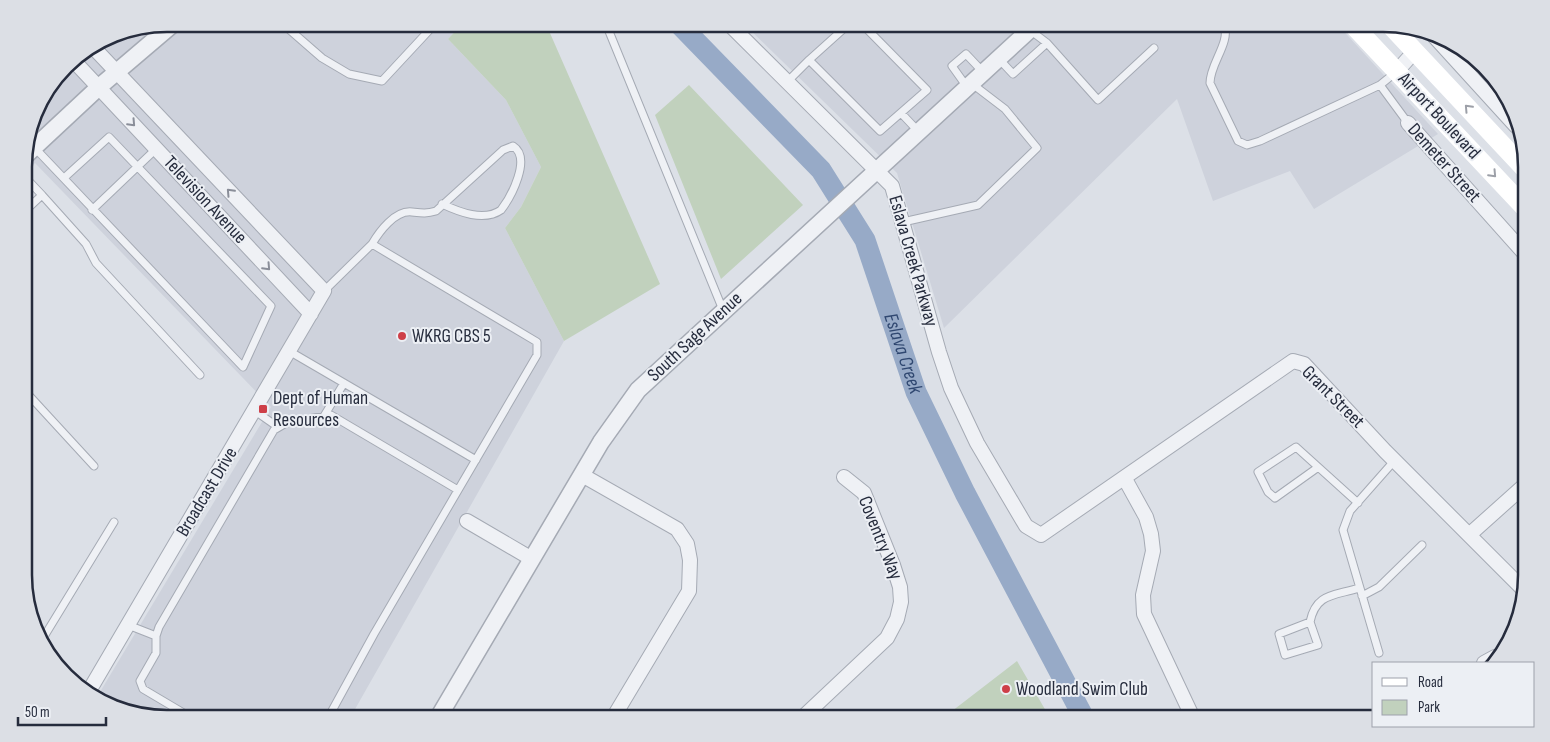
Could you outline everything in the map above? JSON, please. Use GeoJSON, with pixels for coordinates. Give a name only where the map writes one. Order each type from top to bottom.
{"type":"FeatureCollection","features":[{"type":"Feature","properties":{"kind":"main road","name":"Airport Boulevard"},"geometry":{"type":"LineString","coordinates":[[1360,32],[1518,201]]}},
{"type":"Feature","properties":{"kind":"main road","name":"Airport Boulevard"},"geometry":{"type":"LineString","coordinates":[[1398,34],[1517,162]]}},
{"type":"Feature","properties":{"kind":"street","name":"Eslava Creek Parkway"},"geometry":{"type":"LineString","coordinates":[[737,32],[892,186],[951,388],[977,443],[1026,526],[1041,535]]}},
{"type":"Feature","properties":{"kind":"street","name":"South Sage Avenue"},"geometry":{"type":"LineString","coordinates":[[443,710],[601,442],[638,390],[998,58],[1023,32]]}},
{"type":"Feature","properties":{"kind":"street"},"geometry":{"type":"LineString","coordinates":[[35,146],[163,33]]}},
{"type":"Feature","properties":{"kind":"street"},"geometry":{"type":"LineString","coordinates":[[1446,49],[1507,116]]}},
{"type":"Feature","properties":{"kind":"street","name":"Television Avenue"},"geometry":{"type":"LineString","coordinates":[[98,52],[324,291]]}},
{"type":"Feature","properties":{"kind":"street"},"geometry":{"type":"LineString","coordinates":[[1397,71],[1415,52]]}},
{"type":"Feature","properties":{"kind":"street","name":"Television Avenue"},"geometry":{"type":"LineString","coordinates":[[79,66],[311,314]]}},
{"type":"Feature","properties":{"kind":"street","name":"Demeter Street"},"geometry":{"type":"LineString","coordinates":[[1408,123],[1518,246]]}},
{"type":"Feature","properties":{"kind":"street"},"geometry":{"type":"LineString","coordinates":[[227,224],[244,207]]}},
{"type":"Feature","properties":{"kind":"street","name":"Broadcast Drive"},"geometry":{"type":"LineString","coordinates":[[92,686],[324,291]]}},
{"type":"Feature","properties":{"kind":"street","name":"Grant Street"},"geometry":{"type":"LineString","coordinates":[[1041,535],[1125,479],[1293,360],[1304,364],[1395,460],[1517,583]]}},
{"type":"Feature","properties":{"kind":"street"},"geometry":{"type":"LineString","coordinates":[[582,475],[677,529],[687,544],[690,560],[688,591],[618,710]]}},
{"type":"Feature","properties":{"kind":"street","name":"Coventry Way"},"geometry":{"type":"LineString","coordinates":[[811,709],[887,638],[897,619],[901,602],[900,587],[893,564],[864,493],[844,477]]}},
{"type":"Feature","properties":{"kind":"street"},"geometry":{"type":"LineString","coordinates":[[1125,479],[1146,517],[1151,534],[1153,551],[1143,595],[1144,614],[1189,709]]}},
{"type":"Feature","properties":{"kind":"street"},"geometry":{"type":"LineString","coordinates":[[1469,535],[1518,491]]}},
{"type":"Feature","properties":{"kind":"street"},"geometry":{"type":"LineString","coordinates":[[467,521],[532,559]]}},
{"type":"Feature","properties":{"kind":"lane"},"geometry":{"type":"LineString","coordinates":[[292,32],[322,58],[349,74],[382,81],[428,32]]}},
{"type":"Feature","properties":{"kind":"lane"},"geometry":{"type":"LineString","coordinates":[[609,32],[723,310]]}},
{"type":"Feature","properties":{"kind":"lane"},"geometry":{"type":"LineString","coordinates":[[788,81],[840,32]]}},
{"type":"Feature","properties":{"kind":"lane"},"geometry":{"type":"LineString","coordinates":[[809,60],[880,130],[927,90],[870,32]]}},
{"type":"Feature","properties":{"kind":"lane"},"geometry":{"type":"LineString","coordinates":[[1035,32],[1098,100],[1154,48]]}},
{"type":"Feature","properties":{"kind":"lane"},"geometry":{"type":"LineString","coordinates":[[1226,32],[1210,74],[1210,83],[1238,141],[1247,144],[1260,141],[1380,85],[1397,71]]}},
{"type":"Feature","properties":{"kind":"lane"},"geometry":{"type":"LineString","coordinates":[[998,58],[1013,74],[1047,43]]}},
{"type":"Feature","properties":{"kind":"lane"},"geometry":{"type":"LineString","coordinates":[[903,222],[978,206],[1037,148],[1005,109],[974,80]]}},
{"type":"Feature","properties":{"kind":"lane","name":"Demeter Street"},"geometry":{"type":"LineString","coordinates":[[1380,85],[1408,123]]}},
{"type":"Feature","properties":{"kind":"lane"},"geometry":{"type":"LineString","coordinates":[[901,113],[918,131]]}},
{"type":"Feature","properties":{"kind":"lane"},"geometry":{"type":"LineString","coordinates":[[34,154],[64,178],[92,210],[243,367],[271,306],[109,137],[64,178]]}},
{"type":"Feature","properties":{"kind":"lane"},"geometry":{"type":"LineString","coordinates":[[324,291],[372,244],[379,233],[397,216],[406,212],[428,214],[503,150],[512,146],[517,149],[521,162],[519,174],[501,210],[495,214],[478,215],[461,213],[442,204]]}},
{"type":"Feature","properties":{"kind":"lane"},"geometry":{"type":"LineString","coordinates":[[92,210],[156,148]]}},
{"type":"Feature","properties":{"kind":"lane"},"geometry":{"type":"LineString","coordinates":[[33,185],[86,244],[96,263],[200,375]]}},
{"type":"Feature","properties":{"kind":"lane"},"geometry":{"type":"LineString","coordinates":[[33,204],[42,195]]}},
{"type":"Feature","properties":{"kind":"lane"},"geometry":{"type":"LineString","coordinates":[[332,710],[374,634],[537,355],[537,342],[372,244]]}},
{"type":"Feature","properties":{"kind":"lane"},"geometry":{"type":"LineString","coordinates":[[290,351],[476,460]]}},
{"type":"Feature","properties":{"kind":"lane"},"geometry":{"type":"LineString","coordinates":[[324,416],[344,382]]}},
{"type":"Feature","properties":{"kind":"lane"},"geometry":{"type":"LineString","coordinates":[[32,399],[94,466]]}},
{"type":"Feature","properties":{"kind":"lane"},"geometry":{"type":"LineString","coordinates":[[254,411],[278,427]]}},
{"type":"Feature","properties":{"kind":"lane"},"geometry":{"type":"LineString","coordinates":[[178,710],[147,692],[140,685],[141,677],[156,652],[156,636],[159,627],[271,433],[278,427],[324,416],[334,416],[458,490]]}},
{"type":"Feature","properties":{"kind":"lane"},"geometry":{"type":"LineString","coordinates":[[1317,468],[1275,498],[1268,492],[1258,472],[1296,447],[1317,468],[1358,503]]}},
{"type":"Feature","properties":{"kind":"lane"},"geometry":{"type":"LineString","coordinates":[[1379,653],[1343,530],[1350,511],[1395,460]]}},
{"type":"Feature","properties":{"kind":"lane"},"geometry":{"type":"LineString","coordinates":[[46,631],[114,522]]}},
{"type":"Feature","properties":{"kind":"lane"},"geometry":{"type":"LineString","coordinates":[[1310,622],[1279,634],[1285,655],[1318,645],[1310,622],[1313,609],[1319,600],[1360,592],[1379,586],[1422,545]]}},
{"type":"Feature","properties":{"kind":"lane"},"geometry":{"type":"LineString","coordinates":[[128,625],[156,636]]}},
{"type":"Feature","properties":{"kind":"shaded area"},"geometry":{"type":"Polygon","coordinates":[[[168,32],[455,32],[448,39],[506,100],[541,167],[521,207],[505,228],[564,341],[355,710],[168,710],[133,705],[100,691],[271,407],[35,163],[33,165],[34,150],[43,116],[55,93],[66,79],[85,60],[108,46],[141,35],[168,32]]]}},
{"type":"Feature","properties":{"kind":"shaded area"},"geometry":{"type":"Polygon","coordinates":[[[752,32],[1344,32],[1438,134],[1314,209],[1290,171],[1213,201],[1177,99],[944,328],[897,173],[752,32]]]}},
{"type":"Feature","properties":{"kind":"green space"},"geometry":{"type":"Polygon","coordinates":[[[455,32],[550,32],[660,284],[564,341],[505,228],[521,207],[541,167],[506,100],[448,39],[455,32]]]}},
{"type":"Feature","properties":{"kind":"green space"},"geometry":{"type":"Polygon","coordinates":[[[689,85],[803,205],[721,279],[655,115],[689,85]]]}},
{"type":"Feature","properties":{"kind":"green space","name":"Woodland Swim Club"},"geometry":{"type":"Polygon","coordinates":[[[1017,661],[1045,709],[954,709],[1017,661]]]}},
{"type":"Feature","properties":{"kind":"waterway","name":"Eslava Creek"},"geometry":{"type":"LineString","coordinates":[[687,32],[821,170],[865,240],[916,392],[965,493],[1079,709]]}},
{"type":"Feature","properties":{"kind":"place","name":"WKRG CBS 5"},"geometry":{"type":"Point","coordinates":[402,336]}},
{"type":"Feature","properties":{"kind":"place","name":"Dept of Human Resources"},"geometry":{"type":"Point","coordinates":[263,409]}},
{"type":"Feature","properties":{"kind":"place","name":"Woodland Swim Club"},"geometry":{"type":"Point","coordinates":[1006,689]}}]}
